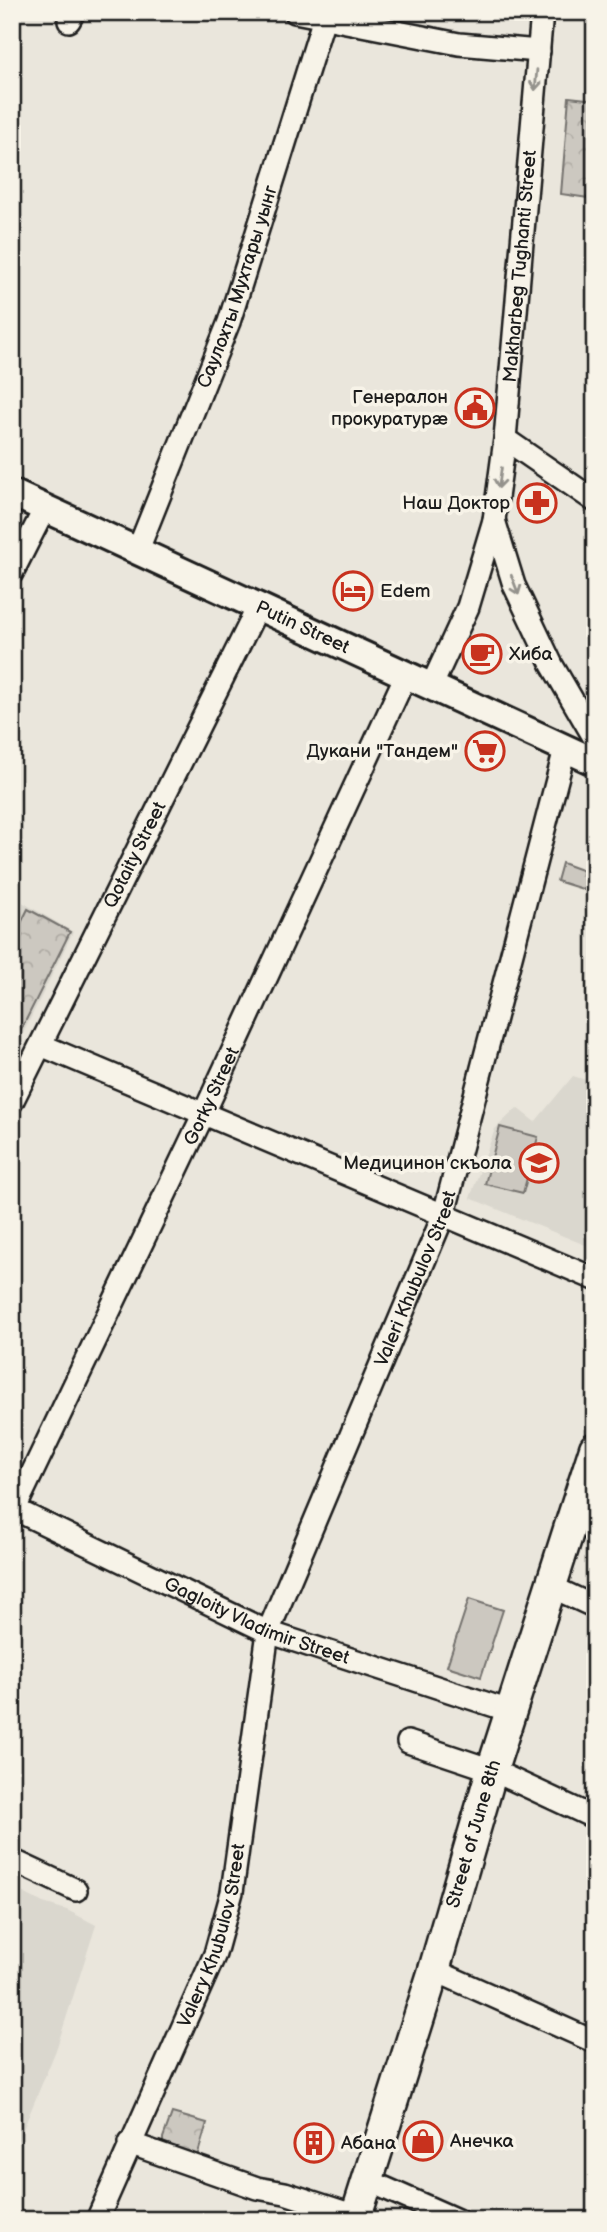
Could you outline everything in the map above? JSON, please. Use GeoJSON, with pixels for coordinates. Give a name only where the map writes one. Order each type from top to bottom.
{"type":"FeatureCollection","features":[{"type":"Feature","properties":{"kind":"highway","name":"Street of June 8th"},"geometry":{"type":"LineString","coordinates":[[356,2218],[434,1970],[510,1710],[595,1448]]}},
{"type":"Feature","properties":{"kind":"main road","name":"Putin Street"},"geometry":{"type":"LineString","coordinates":[[12,493],[595,762]]}},
{"type":"Feature","properties":{"kind":"street"},"geometry":{"type":"LineString","coordinates":[[295,12],[324,18],[365,19],[458,44],[539,51]]}},
{"type":"Feature","properties":{"kind":"street","name":"Makharbeg Tughanti Street"},"geometry":{"type":"LineString","coordinates":[[431,687],[468,607],[494,520],[505,439],[542,12]]}},
{"type":"Feature","properties":{"kind":"street","name":"Саулохты Мухтары уынг"},"geometry":{"type":"LineString","coordinates":[[137,552],[229,322],[324,18]]}},
{"type":"Feature","properties":{"kind":"street"},"geometry":{"type":"LineString","coordinates":[[505,439],[595,501]]}},
{"type":"Feature","properties":{"kind":"street"},"geometry":{"type":"LineString","coordinates":[[12,573],[45,508]]}},
{"type":"Feature","properties":{"kind":"street","name":"Makharbeg Tughanti Street"},"geometry":{"type":"LineString","coordinates":[[494,520],[514,585],[552,665],[595,739]]}},
{"type":"Feature","properties":{"kind":"street","name":"Qotaity Street"},"geometry":{"type":"LineString","coordinates":[[12,1102],[258,607]]}},
{"type":"Feature","properties":{"kind":"street","name":"Gorky Street"},"geometry":{"type":"LineString","coordinates":[[13,1511],[204,1113],[407,675]]}},
{"type":"Feature","properties":{"kind":"street","name":"Valeri Khubulov Street"},"geometry":{"type":"LineString","coordinates":[[268,1632],[444,1214],[565,748]]}},
{"type":"Feature","properties":{"kind":"street"},"geometry":{"type":"LineString","coordinates":[[41,1045],[595,1279]]}},
{"type":"Feature","properties":{"kind":"street","name":"Gagloity Vladimir Street"},"geometry":{"type":"LineString","coordinates":[[13,1511],[268,1632],[510,1710]]}},
{"type":"Feature","properties":{"kind":"street"},"geometry":{"type":"LineString","coordinates":[[552,1587],[595,1607]]}},
{"type":"Feature","properties":{"kind":"street","name":"Valery Khubulov Street"},"geometry":{"type":"LineString","coordinates":[[97,2220],[215,1954],[232,1892],[268,1632]]}},
{"type":"Feature","properties":{"kind":"street"},"geometry":{"type":"LineString","coordinates":[[408,1741],[492,1770],[595,1818]]}},
{"type":"Feature","properties":{"kind":"street"},"geometry":{"type":"LineString","coordinates":[[12,1860],[76,1890]]}},
{"type":"Feature","properties":{"kind":"street"},"geometry":{"type":"LineString","coordinates":[[434,1970],[595,2042]]}},
{"type":"Feature","properties":{"kind":"street"},"geometry":{"type":"LineString","coordinates":[[129,2143],[257,2188],[285,2193],[356,2218]]}},
{"type":"Feature","properties":{"kind":"street"},"geometry":{"type":"LineString","coordinates":[[369,2181],[457,2220]]}},
{"type":"Feature","properties":{"kind":"shaded area"},"geometry":{"type":"Polygon","coordinates":[[[12,896],[73,932],[12,1056],[12,896]]]}},
{"type":"Feature","properties":{"kind":"shaded area","name":"Медицинон скъола"},"geometry":{"type":"Polygon","coordinates":[[[573,1076],[595,1083],[595,1249],[470,1198],[495,1129],[517,1108],[535,1122],[573,1076]]]}},
{"type":"Feature","properties":{"kind":"shaded area"},"geometry":{"type":"Polygon","coordinates":[[[12,1887],[96,1925],[56,2050],[12,2156],[12,1887]]]}},
{"type":"Feature","properties":{"kind":"green space"},"geometry":{"type":"Polygon","coordinates":[[[569,97],[595,100],[595,199],[561,194],[569,97]]]}},
{"type":"Feature","properties":{"kind":"green space"},"geometry":{"type":"Polygon","coordinates":[[[562,863],[595,875],[595,893],[557,881],[562,863]]]}},
{"type":"Feature","properties":{"kind":"green space"},"geometry":{"type":"Polygon","coordinates":[[[28,909],[70,932],[17,1038],[12,1035],[12,941],[28,909]]]}},
{"type":"Feature","properties":{"kind":"green space"},"geometry":{"type":"Polygon","coordinates":[[[500,1127],[538,1137],[523,1193],[485,1184],[500,1127]]]}},
{"type":"Feature","properties":{"kind":"green space"},"geometry":{"type":"Polygon","coordinates":[[[469,1599],[503,1610],[481,1677],[447,1666],[469,1599]]]}},
{"type":"Feature","properties":{"kind":"green space"},"geometry":{"type":"Polygon","coordinates":[[[172,2113],[207,2123],[196,2160],[163,2146],[163,2138],[172,2113]]]}},
{"type":"Feature","properties":{"kind":"place","name":"Генералон прокуратурæ"},"geometry":{"type":"Point","coordinates":[475,408]}},
{"type":"Feature","properties":{"kind":"place","name":"Наш Доктор"},"geometry":{"type":"Point","coordinates":[537,503]}},
{"type":"Feature","properties":{"kind":"place","name":"Edem"},"geometry":{"type":"Point","coordinates":[353,591]}},
{"type":"Feature","properties":{"kind":"place","name":"Хиба"},"geometry":{"type":"Point","coordinates":[482,654]}},
{"type":"Feature","properties":{"kind":"place","name":"Дукани \"Тандем\""},"geometry":{"type":"Point","coordinates":[485,751]}},
{"type":"Feature","properties":{"kind":"place","name":"Медицинон скъола"},"geometry":{"type":"Point","coordinates":[539,1163]}},
{"type":"Feature","properties":{"kind":"place","name":"Анечка"},"geometry":{"type":"Point","coordinates":[423,2141]}},
{"type":"Feature","properties":{"kind":"place","name":"Абана"},"geometry":{"type":"Point","coordinates":[314,2143]}}]}
